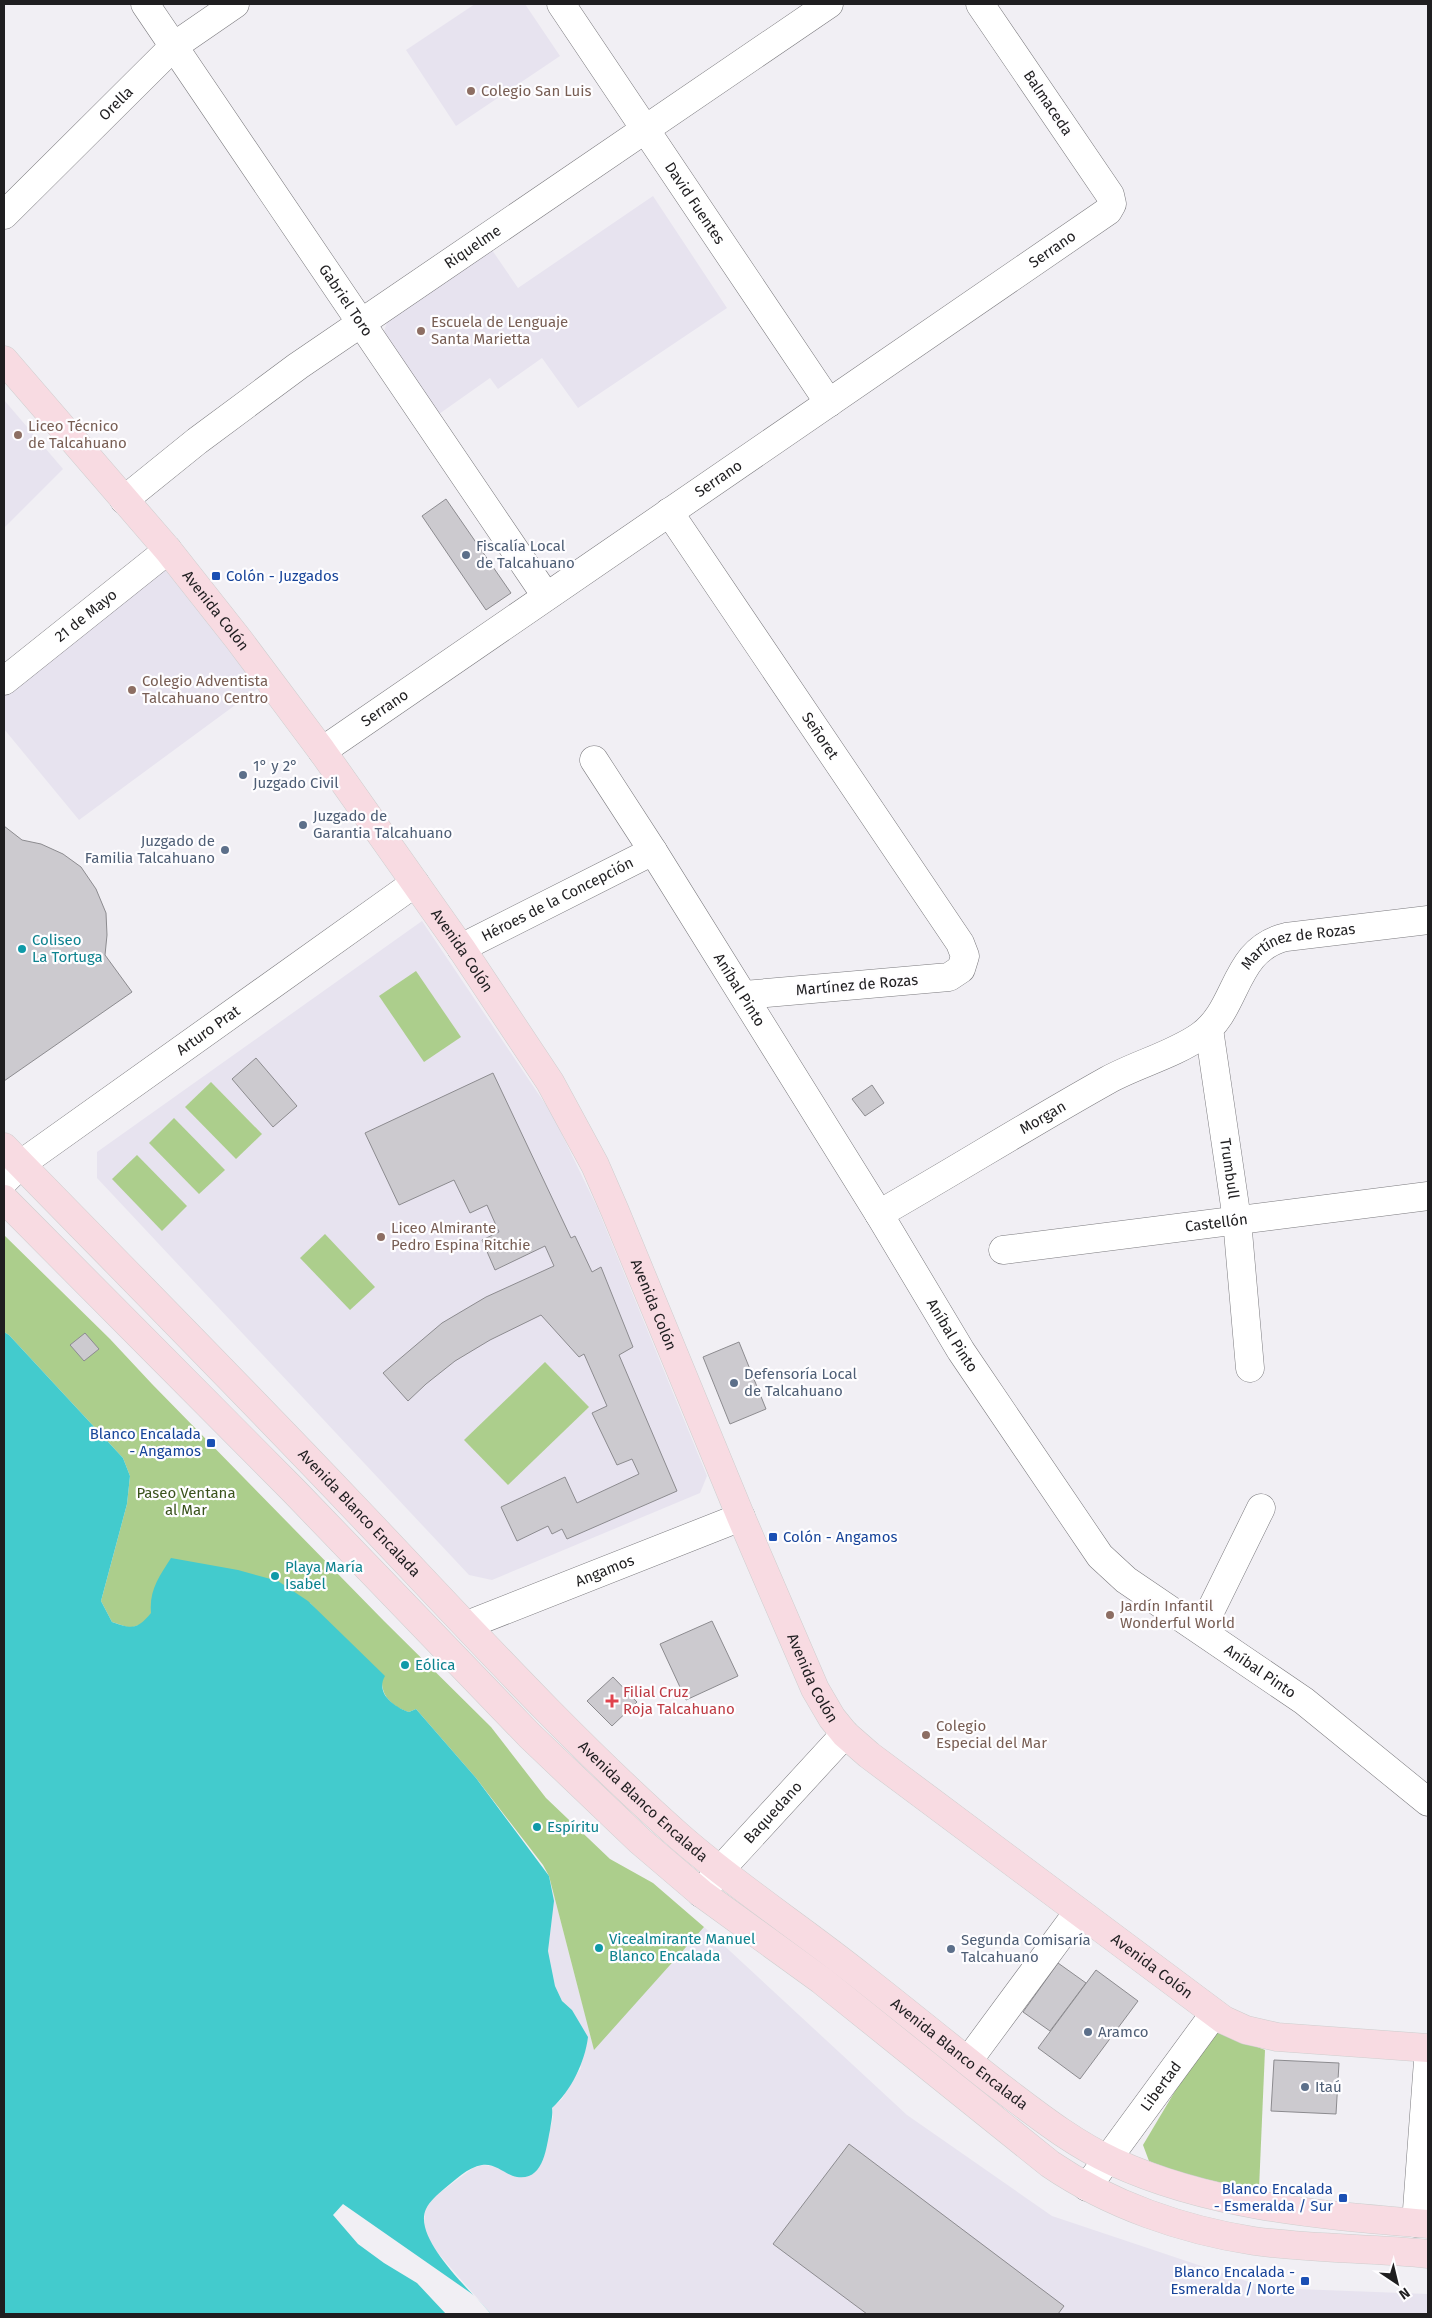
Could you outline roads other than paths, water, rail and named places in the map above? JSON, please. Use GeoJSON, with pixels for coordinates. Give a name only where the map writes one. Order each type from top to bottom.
{"type":"FeatureCollection","features":[{"type":"Feature","properties":{"kind":"main road","name":"Avenida Colón"},"geometry":{"type":"LineString","coordinates":[[4,360],[168,550],[239,640],[322,751],[462,948],[550,1082],[595,1165],[815,1689],[832,1718],[845,1734],[868,1755],[1214,2014],[1246,2030],[1277,2037],[1428,2048]]}},
{"type":"Feature","properties":{"kind":"main road","name":"Avenida Blanco Encalada"},"geometry":{"type":"LineString","coordinates":[[10,1164],[467,1625],[536,1698],[685,1841],[1065,2134],[1108,2160],[1179,2187],[1218,2198],[1326,2214],[1422,2223]]}},
{"type":"Feature","properties":{"kind":"main road","name":"Avenida Blanco Encalada"},"geometry":{"type":"LineString","coordinates":[[4,1199],[280,1477],[530,1736],[640,1841],[702,1894],[844,1998],[976,2107],[1050,2164],[1087,2187],[1117,2201],[1194,2228],[1256,2241],[1428,2254]]}},
{"type":"Feature","properties":{"kind":"main road"},"geometry":{"type":"LineString","coordinates":[[1422,2223],[1418,2232],[1428,2249]]}},
{"type":"Feature","properties":{"kind":"street","name":"Gabriel Toro"},"geometry":{"type":"LineString","coordinates":[[145,4],[546,596]]}},
{"type":"Feature","properties":{"kind":"street","name":"Orella"},"geometry":{"type":"LineString","coordinates":[[4,215],[174,46],[235,4]]}},
{"type":"Feature","properties":{"kind":"street","name":"David Fuentes"},"geometry":{"type":"LineString","coordinates":[[561,4],[829,403]]}},
{"type":"Feature","properties":{"kind":"street","name":"Riquelme"},"geometry":{"type":"LineString","coordinates":[[124,500],[249,401],[360,323],[829,4]]}},
{"type":"Feature","properties":{"kind":"street","name":"Balmaceda"},"geometry":{"type":"LineString","coordinates":[[980,4],[1110,195],[1112,204]]}},
{"type":"Feature","properties":{"kind":"street","name":"Serrano"},"geometry":{"type":"LineString","coordinates":[[322,751],[1108,211],[1112,204]]}},
{"type":"Feature","properties":{"kind":"street","name":"Señoret"},"geometry":{"type":"LineString","coordinates":[[669,512],[964,949],[964,963]]}},
{"type":"Feature","properties":{"kind":"street","name":"21 de Mayo"},"geometry":{"type":"LineString","coordinates":[[4,681],[168,550]]}},
{"type":"Feature","properties":{"kind":"street","name":"Aníbal Pinto"},"geometry":{"type":"LineString","coordinates":[[594,760],[654,851],[744,995],[974,1371],[1100,1556],[1122,1577],[1304,1701],[1428,1802]]}},
{"type":"Feature","properties":{"kind":"street","name":"Héroes de la Concepción"},"geometry":{"type":"LineString","coordinates":[[462,948],[654,851]]}},
{"type":"Feature","properties":{"kind":"street","name":"Arturo Prat"},"geometry":{"type":"LineString","coordinates":[[10,1164],[415,883]]}},
{"type":"Feature","properties":{"kind":"street","name":"Martínez de Rozas"},"geometry":{"type":"LineString","coordinates":[[1209,1029],[1250,958],[1264,945],[1286,937],[1428,920]]}},
{"type":"Feature","properties":{"kind":"street","name":"Martínez de Rozas"},"geometry":{"type":"LineString","coordinates":[[744,995],[948,977],[956,974],[964,963]]}},
{"type":"Feature","properties":{"kind":"street","name":"Morgan"},"geometry":{"type":"LineString","coordinates":[[879,1214],[1064,1104],[1115,1076],[1190,1043],[1209,1029]]}},
{"type":"Feature","properties":{"kind":"street","name":"Trumbull"},"geometry":{"type":"LineString","coordinates":[[1209,1029],[1237,1220],[1250,1368]]}},
{"type":"Feature","properties":{"kind":"street","name":"Castellón"},"geometry":{"type":"LineString","coordinates":[[1003,1250],[1428,1196]]}},
{"type":"Feature","properties":{"kind":"street"},"geometry":{"type":"LineString","coordinates":[[1201,1630],[1261,1508]]}},
{"type":"Feature","properties":{"kind":"street","name":"Angamos"},"geometry":{"type":"LineString","coordinates":[[467,1625],[742,1517]]}},
{"type":"Feature","properties":{"kind":"street","name":"Baquedano"},"geometry":{"type":"LineString","coordinates":[[702,1894],[721,1869],[845,1734]]}},
{"type":"Feature","properties":{"kind":"street"},"geometry":{"type":"LineString","coordinates":[[968,2061],[1078,1912]]}},
{"type":"Feature","properties":{"kind":"street","name":"Libertad"},"geometry":{"type":"LineString","coordinates":[[1087,2187],[1214,2014]]}},
{"type":"Feature","properties":{"kind":"street"},"geometry":{"type":"LineString","coordinates":[[1422,2223],[1428,2061]]}},
{"type":"Feature","properties":{"kind":"street"},"geometry":{"type":"LineString","coordinates":[[1108,2160],[1117,2201]]}},
{"type":"Feature","properties":{"kind":"water"},"geometry":{"type":"Polygon","coordinates":[[[4,1332],[9,1335],[123,1458],[130,1476],[127,1504],[101,1601],[112,1622],[129,1627],[138,1625],[146,1619],[151,1613],[153,1590],[171,1558],[238,1570],[278,1581],[308,1601],[385,1676],[382,1688],[384,1694],[392,1703],[409,1712],[416,1709],[476,1778],[549,1876],[554,1901],[548,1951],[555,1986],[562,2001],[572,2010],[588,2037],[584,2056],[571,2085],[552,2108],[552,2119],[545,2154],[538,2169],[526,2177],[517,2177],[487,2165],[472,2168],[457,2178],[432,2201],[426,2209],[424,2221],[428,2235],[436,2250],[491,2314],[4,2314],[4,1332]]]}},
{"type":"Feature","properties":{"kind":"place","name":"Colegio San Luis"},"geometry":{"type":"Point","coordinates":[471,91]}},
{"type":"Feature","properties":{"kind":"place","name":"Escuela de Lenguaje Santa Marietta"},"geometry":{"type":"Point","coordinates":[421,331]}},
{"type":"Feature","properties":{"kind":"place","name":"Liceo Técnico de Talcahuano"},"geometry":{"type":"Point","coordinates":[18,435]}},
{"type":"Feature","properties":{"kind":"place","name":"Fiscalía Local de Talcahuano"},"geometry":{"type":"Point","coordinates":[466,555]}},
{"type":"Feature","properties":{"kind":"place","name":"Colón - Juzgados"},"geometry":{"type":"Point","coordinates":[216,576]}},
{"type":"Feature","properties":{"kind":"place","name":"Colegio Adventista Talcahuano Centro"},"geometry":{"type":"Point","coordinates":[132,690]}},
{"type":"Feature","properties":{"kind":"place","name":"1° y 2° Juzgado Civil"},"geometry":{"type":"Point","coordinates":[243,775]}},
{"type":"Feature","properties":{"kind":"place","name":"Juzgado de Garantia Talcahuano"},"geometry":{"type":"Point","coordinates":[303,825]}},
{"type":"Feature","properties":{"kind":"place","name":"Juzgado de Familia Talcahuano"},"geometry":{"type":"Point","coordinates":[225,850]}},
{"type":"Feature","properties":{"kind":"place","name":"Coliseo La Tortuga"},"geometry":{"type":"Point","coordinates":[22,949]}},
{"type":"Feature","properties":{"kind":"place","name":"Liceo Almirante Pedro Espina Ritchie"},"geometry":{"type":"Point","coordinates":[381,1237]}},
{"type":"Feature","properties":{"kind":"place","name":"Defensoría Local de Talcahuano"},"geometry":{"type":"Point","coordinates":[734,1383]}},
{"type":"Feature","properties":{"kind":"place","name":"Blanco Encalada - Angamos"},"geometry":{"type":"Point","coordinates":[211,1443]}},
{"type":"Feature","properties":{"kind":"place","name":"Colón - Angamos"},"geometry":{"type":"Point","coordinates":[773,1537]}},
{"type":"Feature","properties":{"kind":"place","name":"Playa María Isabel"},"geometry":{"type":"Point","coordinates":[275,1576]}},
{"type":"Feature","properties":{"kind":"place","name":"Jardín Infantil Wonderful World"},"geometry":{"type":"Point","coordinates":[1110,1615]}},
{"type":"Feature","properties":{"kind":"place","name":"Eólica"},"geometry":{"type":"Point","coordinates":[405,1665]}},
{"type":"Feature","properties":{"kind":"place","name":"Filial Cruz Roja Talcahuano"},"geometry":{"type":"Point","coordinates":[612,1701]}},
{"type":"Feature","properties":{"kind":"place","name":"Colegio Especial del Mar"},"geometry":{"type":"Point","coordinates":[926,1735]}},
{"type":"Feature","properties":{"kind":"place","name":"Espíritu"},"geometry":{"type":"Point","coordinates":[537,1827]}},
{"type":"Feature","properties":{"kind":"place","name":"Vicealmirante Manuel Blanco Encalada"},"geometry":{"type":"Point","coordinates":[599,1948]}},
{"type":"Feature","properties":{"kind":"place","name":"Segunda Comisaría Talcahuano"},"geometry":{"type":"Point","coordinates":[951,1949]}},
{"type":"Feature","properties":{"kind":"place","name":"Aramco"},"geometry":{"type":"Point","coordinates":[1088,2032]}},
{"type":"Feature","properties":{"kind":"place","name":"Itaú"},"geometry":{"type":"Point","coordinates":[1305,2087]}},
{"type":"Feature","properties":{"kind":"place","name":"Blanco Encalada - Esmeralda / Sur"},"geometry":{"type":"Point","coordinates":[1343,2198]}},
{"type":"Feature","properties":{"kind":"place","name":"Blanco Encalada - Esmeralda / Norte"},"geometry":{"type":"Point","coordinates":[1305,2281]}},
{"type":"Feature","properties":{"kind":"park label","name":"Paseo Ventana al Mar"},"geometry":{"type":"Point","coordinates":[186,1502]}}]}
